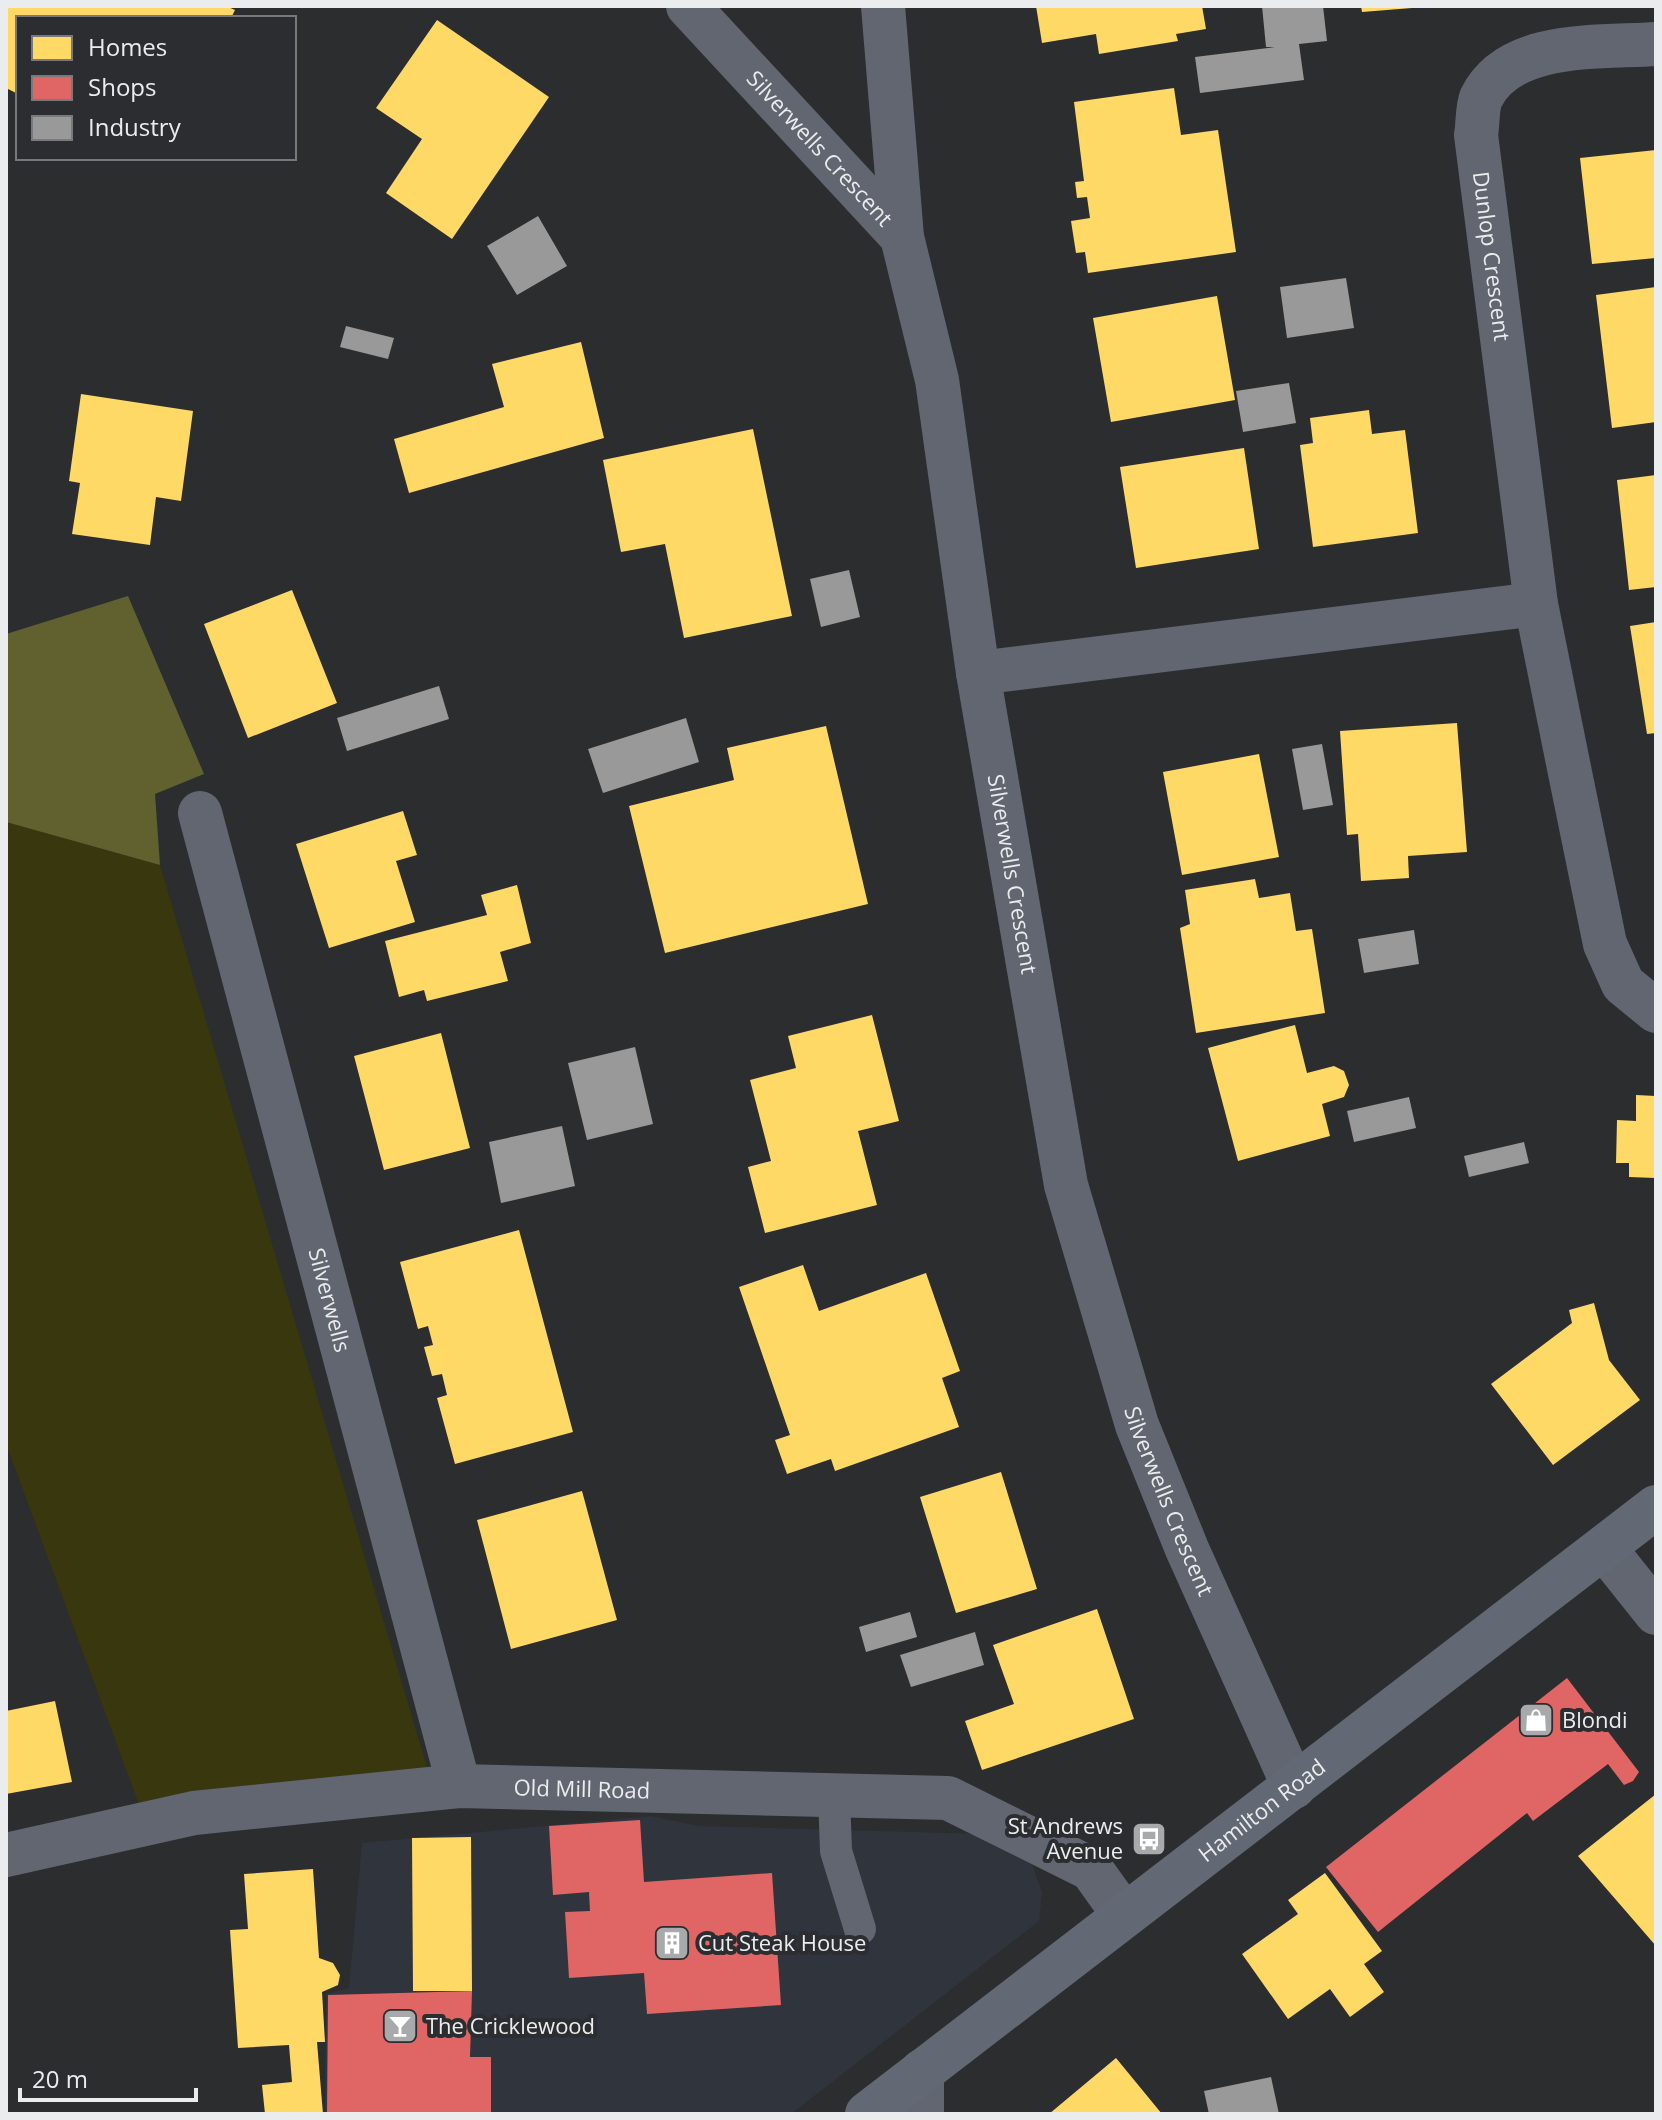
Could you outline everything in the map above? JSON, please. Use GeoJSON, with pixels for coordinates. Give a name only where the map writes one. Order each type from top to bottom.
{"type":"FeatureCollection","features":[{"type":"Feature","properties":{"kind":"main road","name":"Hamilton Road"},"geometry":{"type":"LineString","coordinates":[[867,2114],[1656,1507]]}},
{"type":"Feature","properties":{"kind":"street","name":"Silverwells Crescent"},"geometry":{"type":"LineString","coordinates":[[688,6],[902,237],[937,380],[978,673],[1066,1185],[1137,1425],[1187,1549],[1294,1787]]}},
{"type":"Feature","properties":{"kind":"street"},"geometry":{"type":"LineString","coordinates":[[883,6],[902,237]]}},
{"type":"Feature","properties":{"kind":"street","name":"Dunlop Crescent"},"geometry":{"type":"LineString","coordinates":[[1656,44],[1544,53],[1501,72],[1480,99],[1476,135],[1536,604],[1605,944],[1623,984],[1656,1011]]}},
{"type":"Feature","properties":{"kind":"street"},"geometry":{"type":"LineString","coordinates":[[978,673],[1536,604]]}},
{"type":"Feature","properties":{"kind":"street","name":"Silverwells"},"geometry":{"type":"LineString","coordinates":[[200,813],[459,1786]]}},
{"type":"Feature","properties":{"kind":"street"},"geometry":{"type":"LineString","coordinates":[[1605,1549],[1656,1613]]}},
{"type":"Feature","properties":{"kind":"street","name":"Old Mill Road"},"geometry":{"type":"LineString","coordinates":[[6,1855],[194,1813],[459,1786],[948,1798],[1091,1869],[1124,1915]]}},
{"type":"Feature","properties":{"kind":"street"},"geometry":{"type":"LineString","coordinates":[[922,2071],[922,2114]]}},
{"type":"Feature","properties":{"kind":"lane"},"geometry":{"type":"LineString","coordinates":[[834,1796],[836,1851],[860,1929]]}},
{"type":"Feature","properties":{"kind":"shaded area"},"geometry":{"type":"Polygon","coordinates":[[[128,596],[204,774],[155,794],[160,865],[6,822],[6,634],[128,596]]]}},
{"type":"Feature","properties":{"kind":"shaded area"},"geometry":{"type":"Polygon","coordinates":[[[6,822],[160,865],[428,1771],[140,1807],[6,1444],[6,822]]]}},
{"type":"Feature","properties":{"kind":"shaded area"},"geometry":{"type":"Polygon","coordinates":[[[651,1816],[698,1826],[985,1834],[1028,1853],[1042,1892],[1039,1921],[791,2114],[325,2114],[326,1994],[349,1988],[362,1843],[651,1816]]]}},
{"type":"Feature","properties":{"kind":"building: Homes"},"geometry":{"type":"Polygon","coordinates":[[[6,6],[226,6],[235,10],[232,16],[16,16],[16,93],[6,88],[6,6]]]}},
{"type":"Feature","properties":{"kind":"building: Homes"},"geometry":{"type":"Polygon","coordinates":[[[1036,6],[1202,6],[1206,29],[1176,34],[1178,41],[1099,54],[1096,34],[1042,43],[1036,6]]]}},
{"type":"Feature","properties":{"kind":"building: Homes"},"geometry":{"type":"Polygon","coordinates":[[[1361,6],[1412,6],[1412,8],[1362,12],[1361,6]]]}},
{"type":"Feature","properties":{"kind":"building: Homes"},"geometry":{"type":"Polygon","coordinates":[[[437,20],[549,97],[452,239],[386,193],[422,139],[376,108],[437,20]]]}},
{"type":"Feature","properties":{"kind":"building: Homes"},"geometry":{"type":"Polygon","coordinates":[[[1174,88],[1181,135],[1218,130],[1236,252],[1088,273],[1085,252],[1076,253],[1071,221],[1090,218],[1087,197],[1077,198],[1075,182],[1084,181],[1074,102],[1174,88]]]}},
{"type":"Feature","properties":{"kind":"building: Homes"},"geometry":{"type":"Polygon","coordinates":[[[1656,150],[1656,258],[1592,264],[1580,158],[1656,150]]]}},
{"type":"Feature","properties":{"kind":"building: Homes"},"geometry":{"type":"Polygon","coordinates":[[[1656,287],[1656,422],[1612,428],[1596,295],[1656,287]]]}},
{"type":"Feature","properties":{"kind":"building: Homes"},"geometry":{"type":"Polygon","coordinates":[[[1217,296],[1235,400],[1111,422],[1093,318],[1217,296]]]}},
{"type":"Feature","properties":{"kind":"building: Homes"},"geometry":{"type":"Polygon","coordinates":[[[581,342],[604,438],[409,493],[394,439],[504,407],[492,364],[581,342]]]}},
{"type":"Feature","properties":{"kind":"building: Homes"},"geometry":{"type":"Polygon","coordinates":[[[81,394],[193,411],[181,501],[156,497],[150,545],[72,534],[80,483],[69,481],[81,394]]]}},
{"type":"Feature","properties":{"kind":"building: Homes"},"geometry":{"type":"Polygon","coordinates":[[[1369,410],[1372,434],[1405,430],[1418,533],[1313,547],[1300,445],[1313,443],[1310,418],[1369,410]]]}},
{"type":"Feature","properties":{"kind":"building: Homes"},"geometry":{"type":"Polygon","coordinates":[[[753,429],[792,616],[684,638],[665,544],[621,552],[603,460],[753,429]]]}},
{"type":"Feature","properties":{"kind":"building: Homes"},"geometry":{"type":"Polygon","coordinates":[[[1244,448],[1259,549],[1136,568],[1120,467],[1244,448]]]}},
{"type":"Feature","properties":{"kind":"building: Homes"},"geometry":{"type":"Polygon","coordinates":[[[1656,475],[1656,587],[1629,590],[1617,480],[1656,475]]]}},
{"type":"Feature","properties":{"kind":"building: Homes"},"geometry":{"type":"Polygon","coordinates":[[[292,590],[337,703],[248,738],[204,624],[292,590]]]}},
{"type":"Feature","properties":{"kind":"building: Homes"},"geometry":{"type":"Polygon","coordinates":[[[1656,622],[1656,733],[1647,734],[1630,626],[1656,622]]]}},
{"type":"Feature","properties":{"kind":"building: Homes"},"geometry":{"type":"Polygon","coordinates":[[[1457,723],[1467,852],[1408,856],[1409,878],[1361,881],[1358,834],[1347,835],[1340,731],[1457,723]]]}},
{"type":"Feature","properties":{"kind":"building: Homes"},"geometry":{"type":"Polygon","coordinates":[[[826,726],[868,904],[665,953],[629,806],[734,780],[727,748],[826,726]]]}},
{"type":"Feature","properties":{"kind":"building: Homes"},"geometry":{"type":"Polygon","coordinates":[[[1259,754],[1279,857],[1182,875],[1163,772],[1259,754]]]}},
{"type":"Feature","properties":{"kind":"building: Homes"},"geometry":{"type":"Polygon","coordinates":[[[403,811],[417,855],[396,861],[415,922],[329,948],[296,844],[403,811]]]}},
{"type":"Feature","properties":{"kind":"building: Homes"},"geometry":{"type":"Polygon","coordinates":[[[1255,879],[1259,898],[1290,893],[1296,931],[1312,929],[1325,1013],[1196,1033],[1180,928],[1190,924],[1185,890],[1255,879]]]}},
{"type":"Feature","properties":{"kind":"building: Homes"},"geometry":{"type":"Polygon","coordinates":[[[517,885],[531,943],[500,952],[508,981],[427,1001],[424,990],[399,997],[385,941],[487,915],[481,895],[517,885]]]}},
{"type":"Feature","properties":{"kind":"building: Homes"},"geometry":{"type":"Polygon","coordinates":[[[872,1015],[899,1121],[858,1131],[877,1205],[765,1233],[748,1167],[771,1161],[750,1080],[796,1068],[788,1036],[872,1015]]]}},
{"type":"Feature","properties":{"kind":"building: Homes"},"geometry":{"type":"Polygon","coordinates":[[[1295,1025],[1307,1073],[1334,1066],[1344,1071],[1349,1085],[1344,1097],[1322,1104],[1330,1136],[1238,1161],[1208,1048],[1295,1025]]]}},
{"type":"Feature","properties":{"kind":"building: Homes"},"geometry":{"type":"Polygon","coordinates":[[[441,1033],[470,1148],[384,1170],[354,1056],[441,1033]]]}},
{"type":"Feature","properties":{"kind":"building: Homes"},"geometry":{"type":"Polygon","coordinates":[[[1636,1095],[1656,1096],[1656,1178],[1629,1177],[1629,1163],[1616,1163],[1617,1120],[1636,1121],[1636,1095]]]}},
{"type":"Feature","properties":{"kind":"building: Homes"},"geometry":{"type":"Polygon","coordinates":[[[519,1230],[573,1432],[455,1464],[437,1398],[447,1395],[442,1374],[432,1376],[424,1347],[433,1345],[428,1326],[418,1329],[400,1262],[519,1230]]]}},
{"type":"Feature","properties":{"kind":"building: Homes"},"geometry":{"type":"Polygon","coordinates":[[[803,1265],[819,1311],[926,1273],[960,1371],[942,1378],[959,1427],[835,1471],[831,1459],[787,1474],[775,1440],[790,1435],[739,1287],[803,1265]]]}},
{"type":"Feature","properties":{"kind":"building: Homes"},"geometry":{"type":"Polygon","coordinates":[[[1594,1303],[1609,1360],[1640,1400],[1553,1465],[1491,1384],[1572,1323],[1569,1310],[1594,1303]]]}},
{"type":"Feature","properties":{"kind":"building: Homes"},"geometry":{"type":"Polygon","coordinates":[[[1001,1472],[1037,1589],[956,1613],[920,1497],[1001,1472]]]}},
{"type":"Feature","properties":{"kind":"building: Homes"},"geometry":{"type":"Polygon","coordinates":[[[582,1491],[617,1620],[511,1649],[477,1520],[582,1491]]]}},
{"type":"Feature","properties":{"kind":"building: Homes"},"geometry":{"type":"Polygon","coordinates":[[[1097,1609],[1134,1719],[982,1770],[965,1721],[1014,1704],[993,1645],[1097,1609]]]}},
{"type":"Feature","properties":{"kind":"building: Homes"},"geometry":{"type":"Polygon","coordinates":[[[55,1701],[72,1782],[6,1794],[6,1711],[55,1701]]]}},
{"type":"Feature","properties":{"kind":"building: Homes"},"geometry":{"type":"Polygon","coordinates":[[[1656,1794],[1656,1946],[1578,1856],[1656,1794]]]}},
{"type":"Feature","properties":{"kind":"building: Homes"},"geometry":{"type":"Polygon","coordinates":[[[471,1837],[472,1991],[413,1991],[412,1838],[471,1837]]]}},
{"type":"Feature","properties":{"kind":"building: Homes"},"geometry":{"type":"Polygon","coordinates":[[[313,1869],[319,1958],[333,1963],[340,1975],[338,1985],[322,1992],[325,2042],[317,2042],[323,2114],[265,2114],[262,2085],[292,2082],[289,2045],[238,2048],[230,1930],[248,1929],[244,1874],[313,1869]]]}},
{"type":"Feature","properties":{"kind":"building: Homes"},"geometry":{"type":"Polygon","coordinates":[[[1325,1873],[1382,1951],[1364,1964],[1384,1992],[1350,2017],[1330,1989],[1288,2019],[1242,1954],[1298,1914],[1288,1900],[1325,1873]]]}},
{"type":"Feature","properties":{"kind":"building: Homes"},"geometry":{"type":"Polygon","coordinates":[[[1116,2058],[1162,2114],[1049,2114],[1116,2058]]]}},
{"type":"Feature","properties":{"kind":"building: Shops"},"geometry":{"type":"Polygon","coordinates":[[[1567,1678],[1639,1772],[1633,1781],[1624,1785],[1608,1764],[1533,1821],[1527,1813],[1378,1932],[1326,1867],[1567,1678]]]}},
{"type":"Feature","properties":{"kind":"building: Shops","name":"Cut Steak House"},"geometry":{"type":"Polygon","coordinates":[[[640,1820],[644,1882],[772,1873],[781,2005],[647,2014],[644,1973],[569,1978],[565,1912],[590,1911],[589,1892],[553,1895],[549,1826],[640,1820]]]}},
{"type":"Feature","properties":{"kind":"building: Shops","name":"The Cricklewood"},"geometry":{"type":"Polygon","coordinates":[[[472,1991],[470,2057],[491,2057],[491,2114],[327,2114],[328,1995],[472,1991]]]}},
{"type":"Feature","properties":{"kind":"building: Industry"},"geometry":{"type":"Polygon","coordinates":[[[1262,6],[1323,6],[1327,41],[1299,44],[1304,80],[1200,93],[1195,57],[1275,47],[1266,47],[1262,6]]]}},
{"type":"Feature","properties":{"kind":"building: Industry"},"geometry":{"type":"Polygon","coordinates":[[[538,216],[567,266],[517,295],[487,246],[538,216]]]}},
{"type":"Feature","properties":{"kind":"building: Industry"},"geometry":{"type":"Polygon","coordinates":[[[1346,278],[1354,328],[1287,338],[1280,287],[1346,278]]]}},
{"type":"Feature","properties":{"kind":"building: Industry"},"geometry":{"type":"Polygon","coordinates":[[[346,326],[394,338],[388,359],[340,347],[346,326]]]}},
{"type":"Feature","properties":{"kind":"building: Industry"},"geometry":{"type":"Polygon","coordinates":[[[1289,383],[1296,423],[1243,432],[1236,391],[1289,383]]]}},
{"type":"Feature","properties":{"kind":"building: Industry"},"geometry":{"type":"Polygon","coordinates":[[[849,570],[860,617],[821,627],[810,579],[849,570]]]}},
{"type":"Feature","properties":{"kind":"building: Industry"},"geometry":{"type":"Polygon","coordinates":[[[439,686],[449,719],[347,751],[337,718],[439,686]]]}},
{"type":"Feature","properties":{"kind":"building: Industry"},"geometry":{"type":"Polygon","coordinates":[[[686,718],[699,762],[603,793],[588,749],[686,718]]]}},
{"type":"Feature","properties":{"kind":"building: Industry"},"geometry":{"type":"Polygon","coordinates":[[[1322,744],[1333,805],[1303,810],[1292,749],[1322,744]]]}},
{"type":"Feature","properties":{"kind":"building: Industry"},"geometry":{"type":"Polygon","coordinates":[[[1414,930],[1419,964],[1364,973],[1358,939],[1414,930]]]}},
{"type":"Feature","properties":{"kind":"building: Industry"},"geometry":{"type":"Polygon","coordinates":[[[635,1047],[653,1124],[587,1140],[568,1063],[635,1047]]]}},
{"type":"Feature","properties":{"kind":"building: Industry"},"geometry":{"type":"Polygon","coordinates":[[[1409,1097],[1416,1128],[1354,1142],[1347,1111],[1409,1097]]]}},
{"type":"Feature","properties":{"kind":"building: Industry"},"geometry":{"type":"Polygon","coordinates":[[[562,1126],[575,1186],[501,1203],[489,1142],[562,1126]]]}},
{"type":"Feature","properties":{"kind":"building: Industry"},"geometry":{"type":"Polygon","coordinates":[[[1524,1142],[1529,1163],[1469,1177],[1464,1156],[1524,1142]]]}},
{"type":"Feature","properties":{"kind":"building: Industry"},"geometry":{"type":"Polygon","coordinates":[[[910,1612],[917,1637],[866,1652],[859,1627],[910,1612]]]}},
{"type":"Feature","properties":{"kind":"building: Industry"},"geometry":{"type":"Polygon","coordinates":[[[975,1632],[984,1665],[911,1687],[900,1655],[975,1632]]]}},
{"type":"Feature","properties":{"kind":"building: Industry"},"geometry":{"type":"Polygon","coordinates":[[[1271,2077],[1279,2114],[1209,2114],[1204,2091],[1271,2077]]]}},
{"type":"Feature","properties":{"kind":"place","name":"Blondi"},"geometry":{"type":"Point","coordinates":[1536,1720]}},
{"type":"Feature","properties":{"kind":"place","name":"St Andrews Avenue"},"geometry":{"type":"Point","coordinates":[1149,1839]}},
{"type":"Feature","properties":{"kind":"place","name":"Cut Steak House"},"geometry":{"type":"Point","coordinates":[672,1943]}},
{"type":"Feature","properties":{"kind":"place","name":"The Cricklewood"},"geometry":{"type":"Point","coordinates":[400,2026]}}]}
